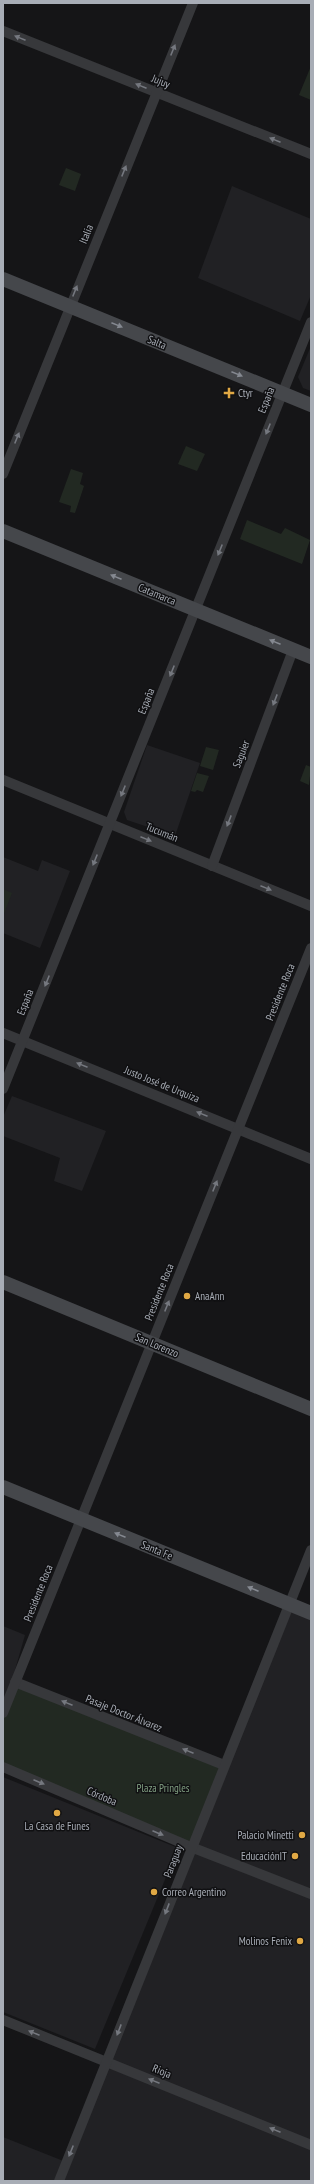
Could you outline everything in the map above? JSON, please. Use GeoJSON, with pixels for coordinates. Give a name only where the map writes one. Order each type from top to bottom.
{"type":"FeatureCollection","features":[{"type":"Feature","properties":{"kind":"main road","name":"Salta"},"geometry":{"type":"LineString","coordinates":[[3,279],[311,405]]}},
{"type":"Feature","properties":{"kind":"main road","name":"Catamarca"},"geometry":{"type":"LineString","coordinates":[[3,531],[311,657]]}},
{"type":"Feature","properties":{"kind":"main road","name":"San Lorenzo"},"geometry":{"type":"LineString","coordinates":[[3,1282],[152,1342],[311,1409]]}},
{"type":"Feature","properties":{"kind":"main road","name":"Santa Fe"},"geometry":{"type":"LineString","coordinates":[[3,1487],[311,1613]]}},
{"type":"Feature","properties":{"kind":"street","name":"Italia"},"geometry":{"type":"LineString","coordinates":[[3,474],[193,3]]}},
{"type":"Feature","properties":{"kind":"street","name":"Jujuy"},"geometry":{"type":"LineString","coordinates":[[3,31],[311,154]]}},
{"type":"Feature","properties":{"kind":"street","name":"España"},"geometry":{"type":"LineString","coordinates":[[3,1089],[311,322]]}},
{"type":"Feature","properties":{"kind":"street","name":"Saguier"},"geometry":{"type":"LineString","coordinates":[[212,866],[293,650]]}},
{"type":"Feature","properties":{"kind":"street","name":"Tucumán"},"geometry":{"type":"LineString","coordinates":[[3,780],[311,906]]}},
{"type":"Feature","properties":{"kind":"street","name":"Presidente Roca"},"geometry":{"type":"LineString","coordinates":[[3,1713],[311,948]]}},
{"type":"Feature","properties":{"kind":"street","name":"Justo José de Urquiza"},"geometry":{"type":"LineString","coordinates":[[3,1032],[311,1159]]}},
{"type":"Feature","properties":{"kind":"street","name":"Paraguay"},"geometry":{"type":"LineString","coordinates":[[59,2181],[191,1847],[311,1550]]}},
{"type":"Feature","properties":{"kind":"street","name":"Pasaje Doctor Álvarez"},"geometry":{"type":"LineString","coordinates":[[15,1682],[224,1765]]}},
{"type":"Feature","properties":{"kind":"street","name":"Córdoba"},"geometry":{"type":"LineString","coordinates":[[3,1767],[191,1847],[311,1894]]}},
{"type":"Feature","properties":{"kind":"street","name":"Rioja"},"geometry":{"type":"LineString","coordinates":[[3,2020],[311,2145]]}},
{"type":"Feature","properties":{"kind":"shaded area"},"geometry":{"type":"Polygon","coordinates":[[[232,186],[311,219],[311,295],[300,321],[198,278],[232,186]]]}},
{"type":"Feature","properties":{"kind":"shaded area"},"geometry":{"type":"Polygon","coordinates":[[[311,346],[311,391],[303,388],[298,377],[311,346]]]}},
{"type":"Feature","properties":{"kind":"shaded area"},"geometry":{"type":"Polygon","coordinates":[[[147,745],[200,763],[175,836],[127,820],[124,812],[147,745]]]}},
{"type":"Feature","properties":{"kind":"shaded area"},"geometry":{"type":"Polygon","coordinates":[[[3,857],[38,871],[42,860],[70,871],[40,948],[3,933],[3,857]]]}},
{"type":"Feature","properties":{"kind":"shaded area"},"geometry":{"type":"Polygon","coordinates":[[[12,1096],[106,1131],[82,1191],[54,1181],[60,1158],[3,1136],[3,1117],[12,1096]]]}},
{"type":"Feature","properties":{"kind":"shaded area"},"geometry":{"type":"Polygon","coordinates":[[[289,1604],[311,1613],[311,2181],[3,2181],[3,2137],[66,2162],[289,1604]]]}},
{"type":"Feature","properties":{"kind":"shaded area"},"geometry":{"type":"Polygon","coordinates":[[[3,1626],[25,1635],[3,1712],[3,1626]]]}},
{"type":"Feature","properties":{"kind":"shaded area"},"geometry":{"type":"Polygon","coordinates":[[[3,1777],[178,1848],[95,2049],[3,2012],[3,1777]]]}},
{"type":"Feature","properties":{"kind":"green space"},"geometry":{"type":"Polygon","coordinates":[[[311,66],[311,100],[299,95],[311,66]]]}},
{"type":"Feature","properties":{"kind":"green space"},"geometry":{"type":"Polygon","coordinates":[[[66,168],[81,174],[75,191],[59,185],[66,168]]]}},
{"type":"Feature","properties":{"kind":"green space"},"geometry":{"type":"Polygon","coordinates":[[[186,446],[205,454],[197,471],[178,464],[186,446]]]}},
{"type":"Feature","properties":{"kind":"green space"},"geometry":{"type":"Polygon","coordinates":[[[71,469],[83,473],[80,484],[84,486],[75,513],[70,512],[71,506],[59,502],[71,469]]]}},
{"type":"Feature","properties":{"kind":"green space"},"geometry":{"type":"Polygon","coordinates":[[[247,520],[281,534],[285,528],[310,540],[302,564],[240,539],[247,520]]]}},
{"type":"Feature","properties":{"kind":"green space"},"geometry":{"type":"Polygon","coordinates":[[[206,747],[219,750],[213,770],[200,766],[206,747]]]}},
{"type":"Feature","properties":{"kind":"green space"},"geometry":{"type":"Polygon","coordinates":[[[306,765],[311,767],[309,785],[300,781],[306,765]]]}},
{"type":"Feature","properties":{"kind":"green space"},"geometry":{"type":"Polygon","coordinates":[[[197,773],[209,776],[203,792],[197,790],[195,792],[191,791],[197,773]]]}},
{"type":"Feature","properties":{"kind":"green space"},"geometry":{"type":"Polygon","coordinates":[[[3,889],[12,893],[3,916],[3,889]]]}},
{"type":"Feature","properties":{"kind":"green space","name":"Plaza Pringles"},"geometry":{"type":"Polygon","coordinates":[[[15,1682],[224,1765],[191,1847],[3,1767],[3,1713],[15,1682]]]}},
{"type":"Feature","properties":{"kind":"place","name":"Ctyr"},"geometry":{"type":"Point","coordinates":[229,393]}},
{"type":"Feature","properties":{"kind":"place","name":"AnaAnn"},"geometry":{"type":"Point","coordinates":[187,1296]}},
{"type":"Feature","properties":{"kind":"place","name":"La Casa de Funes"},"geometry":{"type":"Point","coordinates":[57,1813]}},
{"type":"Feature","properties":{"kind":"place","name":"Palacio Minetti"},"geometry":{"type":"Point","coordinates":[302,1835]}},
{"type":"Feature","properties":{"kind":"place","name":"EducaciónIT"},"geometry":{"type":"Point","coordinates":[295,1856]}},
{"type":"Feature","properties":{"kind":"place","name":"Correo Argentino"},"geometry":{"type":"Point","coordinates":[154,1892]}},
{"type":"Feature","properties":{"kind":"place","name":"Molinos Fenix"},"geometry":{"type":"Point","coordinates":[300,1941]}}]}
